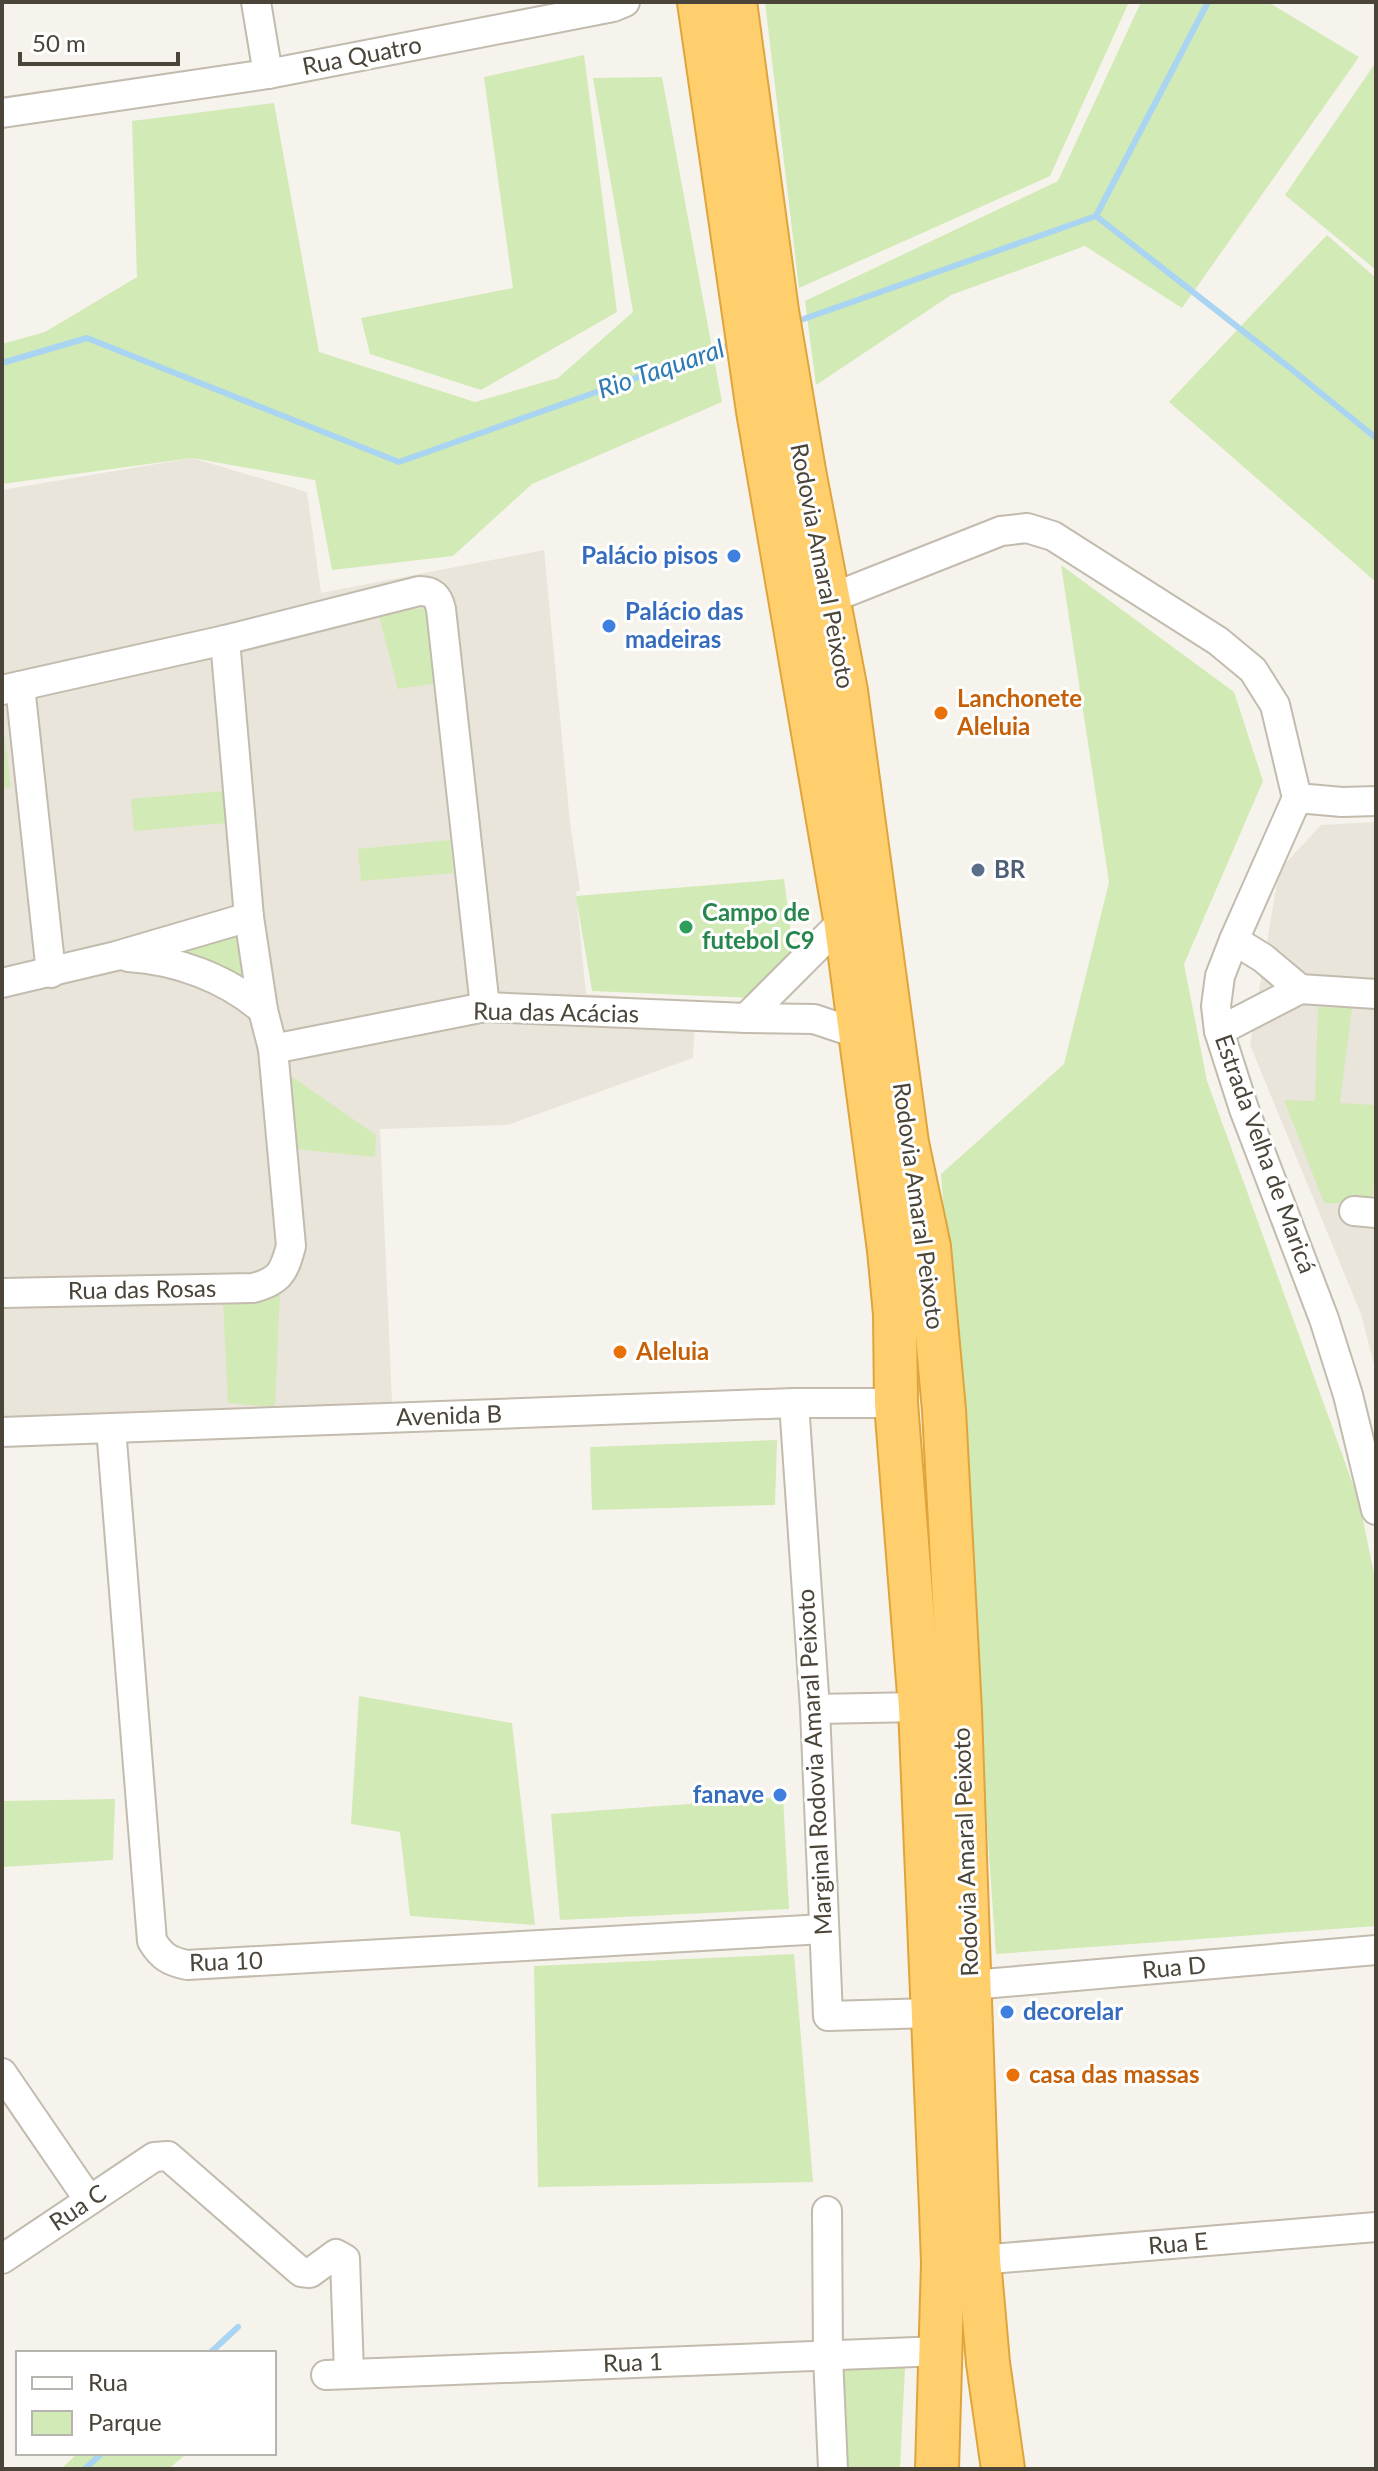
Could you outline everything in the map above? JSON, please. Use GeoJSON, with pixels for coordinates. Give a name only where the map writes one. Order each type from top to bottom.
{"type":"FeatureCollection","features":[{"type":"Feature","properties":{"kind":"highway","name":"Rodovia Amaral Peixoto"},"geometry":{"type":"LineString","coordinates":[[699,2],[761,314],[862,1035],[895,1314],[896,1403],[920,1707],[943,2263],[937,2469]]}},
{"type":"Feature","properties":{"kind":"highway","name":"Rodovia Amaral Peixoto"},"geometry":{"type":"LineString","coordinates":[[735,2],[761,314]]}},
{"type":"Feature","properties":{"kind":"highway","name":"Rodovia Amaral Peixoto"},"geometry":{"type":"LineString","coordinates":[[775,408],[829,599],[846,691],[907,1143],[929,1247],[944,1410],[960,1711],[979,2260],[988,2363],[1003,2469]]}},
{"type":"Feature","properties":{"kind":"highway"},"geometry":{"type":"LineString","coordinates":[[988,2363],[980,2413],[988,2469]]}},
{"type":"Feature","properties":{"kind":"street"},"geometry":{"type":"LineString","coordinates":[[256,2],[268,74]]}},
{"type":"Feature","properties":{"kind":"street","name":"Rua Quatro"},"geometry":{"type":"LineString","coordinates":[[2,113],[268,74],[617,4]]}},
{"type":"Feature","properties":{"kind":"street"},"geometry":{"type":"LineString","coordinates":[[829,599],[1001,531],[1027,528],[1053,536],[1218,641],[1253,670],[1275,705],[1297,798],[1376,801]]}},
{"type":"Feature","properties":{"kind":"street"},"geometry":{"type":"LineString","coordinates":[[51,973],[11,688],[428,591],[435,594],[441,609],[485,1007]]}},
{"type":"Feature","properties":{"kind":"street"},"geometry":{"type":"LineString","coordinates":[[225,640],[249,917],[263,1010],[273,1049]]}},
{"type":"Feature","properties":{"kind":"street","name":"Estrada Velha de Maricá"},"geometry":{"type":"LineString","coordinates":[[1297,798],[1234,940],[1220,976],[1216,1006],[1219,1031],[1244,1109],[1324,1319],[1348,1395],[1376,1510]]}},
{"type":"Feature","properties":{"kind":"street"},"geometry":{"type":"LineString","coordinates":[[2,983],[116,956],[249,917]]}},
{"type":"Feature","properties":{"kind":"street"},"geometry":{"type":"LineString","coordinates":[[746,1018],[845,919]]}},
{"type":"Feature","properties":{"kind":"street"},"geometry":{"type":"LineString","coordinates":[[1234,940],[1263,958],[1300,989]]}},
{"type":"Feature","properties":{"kind":"street"},"geometry":{"type":"LineString","coordinates":[[116,956],[154,959],[191,969],[238,991],[263,1010]]}},
{"type":"Feature","properties":{"kind":"street"},"geometry":{"type":"LineString","coordinates":[[1219,1031],[1300,989],[1376,994]]}},
{"type":"Feature","properties":{"kind":"street","name":"Rua das Acácias"},"geometry":{"type":"LineString","coordinates":[[273,1049],[485,1007],[814,1019],[862,1035]]}},
{"type":"Feature","properties":{"kind":"street","name":"Rua das Rosas"},"geometry":{"type":"LineString","coordinates":[[2,1293],[253,1288],[269,1284],[279,1277],[287,1263],[291,1246],[273,1049]]}},
{"type":"Feature","properties":{"kind":"street","name":"Avenida B"},"geometry":{"type":"LineString","coordinates":[[2,1432],[794,1403],[896,1403]]}},
{"type":"Feature","properties":{"kind":"street","name":"Marginal Rodovia Amaral Peixoto"},"geometry":{"type":"LineString","coordinates":[[794,1403],[815,1709],[828,2016],[932,2013]]}},
{"type":"Feature","properties":{"kind":"street","name":"Rua 10"},"geometry":{"type":"LineString","coordinates":[[111,1428],[152,1941],[169,1962],[187,1965],[824,1929]]}},
{"type":"Feature","properties":{"kind":"street"},"geometry":{"type":"LineString","coordinates":[[815,1709],[920,1707]]}},
{"type":"Feature","properties":{"kind":"street","name":"Rua D"},"geometry":{"type":"LineString","coordinates":[[971,1985],[1376,1950]]}},
{"type":"Feature","properties":{"kind":"street"},"geometry":{"type":"LineString","coordinates":[[2,2073],[89,2200]]}},
{"type":"Feature","properties":{"kind":"street","name":"Rua C"},"geometry":{"type":"LineString","coordinates":[[2,2259],[154,2157],[163,2155],[172,2159],[301,2272],[310,2273],[334,2255],[343,2256],[346,2262],[338,2374]]}},
{"type":"Feature","properties":{"kind":"street"},"geometry":{"type":"LineString","coordinates":[[827,2211],[833,2469]]}},
{"type":"Feature","properties":{"kind":"street","name":"Rua E"},"geometry":{"type":"LineString","coordinates":[[979,2260],[1376,2227]]}},
{"type":"Feature","properties":{"kind":"street","name":"Rua 1"},"geometry":{"type":"LineString","coordinates":[[338,2374],[941,2351]]}},
{"type":"Feature","properties":{"kind":"shaded area"},"geometry":{"type":"Polygon","coordinates":[[[192,458],[307,492],[321,593],[544,550],[570,822],[580,890],[576,892],[586,994],[696,1002],[693,1058],[507,1125],[380,1129],[392,1402],[2,1418],[2,490],[192,458]]]}},
{"type":"Feature","properties":{"kind":"shaded area"},"geometry":{"type":"Polygon","coordinates":[[[1376,822],[1376,1372],[1361,1314],[1250,1045],[1279,870],[1321,825],[1376,822]]]}},
{"type":"Feature","properties":{"kind":"green space"},"geometry":{"type":"Polygon","coordinates":[[[765,2],[1129,2],[1050,176],[799,288],[765,2]]]}},
{"type":"Feature","properties":{"kind":"green space"},"geometry":{"type":"Polygon","coordinates":[[[1141,2],[1268,2],[1359,57],[1182,308],[1085,246],[951,295],[816,385],[805,301],[1058,181],[1141,2]]]}},
{"type":"Feature","properties":{"kind":"green space"},"geometry":{"type":"Polygon","coordinates":[[[584,55],[617,312],[481,390],[370,354],[361,318],[513,288],[484,77],[584,55]]]}},
{"type":"Feature","properties":{"kind":"green space"},"geometry":{"type":"Polygon","coordinates":[[[1376,62],[1376,270],[1285,195],[1376,62]]]}},
{"type":"Feature","properties":{"kind":"green space"},"geometry":{"type":"Polygon","coordinates":[[[662,77],[722,402],[532,484],[453,556],[332,570],[315,480],[192,458],[2,484],[2,344],[45,332],[137,277],[132,121],[274,103],[319,352],[475,402],[558,378],[633,312],[593,78],[662,77]]]}},
{"type":"Feature","properties":{"kind":"green space"},"geometry":{"type":"Polygon","coordinates":[[[1327,235],[1376,278],[1376,582],[1169,402],[1327,235]]]}},
{"type":"Feature","properties":{"kind":"green space"},"geometry":{"type":"Polygon","coordinates":[[[1061,565],[1234,692],[1263,781],[1184,964],[1207,1081],[1359,1501],[1376,1583],[1376,1926],[996,1954],[941,1174],[1064,1064],[1109,882],[1061,565]]]}},
{"type":"Feature","properties":{"kind":"green space"},"geometry":{"type":"Polygon","coordinates":[[[427,608],[439,683],[398,689],[378,612],[427,608]]]}},
{"type":"Feature","properties":{"kind":"green space"},"geometry":{"type":"Polygon","coordinates":[[[2,717],[11,787],[2,788],[2,717]]]}},
{"type":"Feature","properties":{"kind":"green space"},"geometry":{"type":"Polygon","coordinates":[[[223,791],[226,823],[134,831],[131,799],[223,791]]]}},
{"type":"Feature","properties":{"kind":"green space"},"geometry":{"type":"Polygon","coordinates":[[[450,840],[453,873],[361,881],[358,849],[450,840]]]}},
{"type":"Feature","properties":{"kind":"green space","name":"Campo de futebol C9"},"geometry":{"type":"Polygon","coordinates":[[[784,879],[794,957],[752,998],[592,991],[576,896],[784,879]]]}},
{"type":"Feature","properties":{"kind":"green space"},"geometry":{"type":"Polygon","coordinates":[[[234,932],[245,937],[251,989],[177,959],[204,942],[234,932]]]}},
{"type":"Feature","properties":{"kind":"green space"},"geometry":{"type":"Polygon","coordinates":[[[1318,1007],[1352,1008],[1340,1103],[1376,1105],[1372,1204],[1324,1203],[1284,1100],[1315,1101],[1318,1007]]]}},
{"type":"Feature","properties":{"kind":"green space"},"geometry":{"type":"Polygon","coordinates":[[[288,1074],[376,1135],[375,1157],[295,1149],[288,1074]]]}},
{"type":"Feature","properties":{"kind":"green space"},"geometry":{"type":"Polygon","coordinates":[[[280,1292],[275,1407],[228,1403],[223,1301],[280,1292]]]}},
{"type":"Feature","properties":{"kind":"green space"},"geometry":{"type":"Polygon","coordinates":[[[777,1440],[775,1505],[592,1510],[590,1447],[777,1440]]]}},
{"type":"Feature","properties":{"kind":"green space"},"geometry":{"type":"Polygon","coordinates":[[[359,1696],[512,1723],[535,1925],[410,1916],[400,1832],[351,1824],[359,1696]]]}},
{"type":"Feature","properties":{"kind":"green space"},"geometry":{"type":"Polygon","coordinates":[[[783,1797],[789,1909],[560,1920],[551,1814],[783,1797]]]}},
{"type":"Feature","properties":{"kind":"green space"},"geometry":{"type":"Polygon","coordinates":[[[115,1799],[113,1860],[2,1867],[2,1801],[115,1799]]]}},
{"type":"Feature","properties":{"kind":"green space"},"geometry":{"type":"Polygon","coordinates":[[[794,1954],[813,2182],[538,2187],[534,1966],[794,1954]]]}},
{"type":"Feature","properties":{"kind":"green space"},"geometry":{"type":"Polygon","coordinates":[[[905,2367],[900,2469],[846,2469],[841,2370],[905,2367]]]}},
{"type":"Feature","properties":{"kind":"green space"},"geometry":{"type":"Polygon","coordinates":[[[76,2455],[186,2455],[168,2469],[61,2469],[76,2455]]]}},
{"type":"Feature","properties":{"kind":"waterway","name":"Rio Taquaral"},"geometry":{"type":"LineString","coordinates":[[795,322],[1096,216],[1208,2]]}},
{"type":"Feature","properties":{"kind":"waterway"},"geometry":{"type":"LineString","coordinates":[[1096,216],[1376,438]]}},
{"type":"Feature","properties":{"kind":"waterway","name":"Rio Taquaral"},"geometry":{"type":"LineString","coordinates":[[2,363],[87,338],[399,462],[732,344]]}},
{"type":"Feature","properties":{"kind":"waterway"},"geometry":{"type":"LineString","coordinates":[[212,2351],[238,2327]]}},
{"type":"Feature","properties":{"kind":"waterway"},"geometry":{"type":"LineString","coordinates":[[85,2469],[100,2455]]}},
{"type":"Feature","properties":{"kind":"place","name":"Palácio pisos"},"geometry":{"type":"Point","coordinates":[734,556]}},
{"type":"Feature","properties":{"kind":"place","name":"Palácio das madeiras"},"geometry":{"type":"Point","coordinates":[609,626]}},
{"type":"Feature","properties":{"kind":"place","name":"Lanchonete Aleluia"},"geometry":{"type":"Point","coordinates":[941,713]}},
{"type":"Feature","properties":{"kind":"place","name":"BR"},"geometry":{"type":"Point","coordinates":[978,870]}},
{"type":"Feature","properties":{"kind":"place","name":"Campo de futebol C9"},"geometry":{"type":"Point","coordinates":[686,927]}},
{"type":"Feature","properties":{"kind":"place","name":"Aleluia"},"geometry":{"type":"Point","coordinates":[620,1352]}},
{"type":"Feature","properties":{"kind":"place","name":"fanave"},"geometry":{"type":"Point","coordinates":[780,1795]}},
{"type":"Feature","properties":{"kind":"place","name":"decorelar"},"geometry":{"type":"Point","coordinates":[1007,2012]}},
{"type":"Feature","properties":{"kind":"place","name":"casa das massas"},"geometry":{"type":"Point","coordinates":[1013,2075]}}]}
